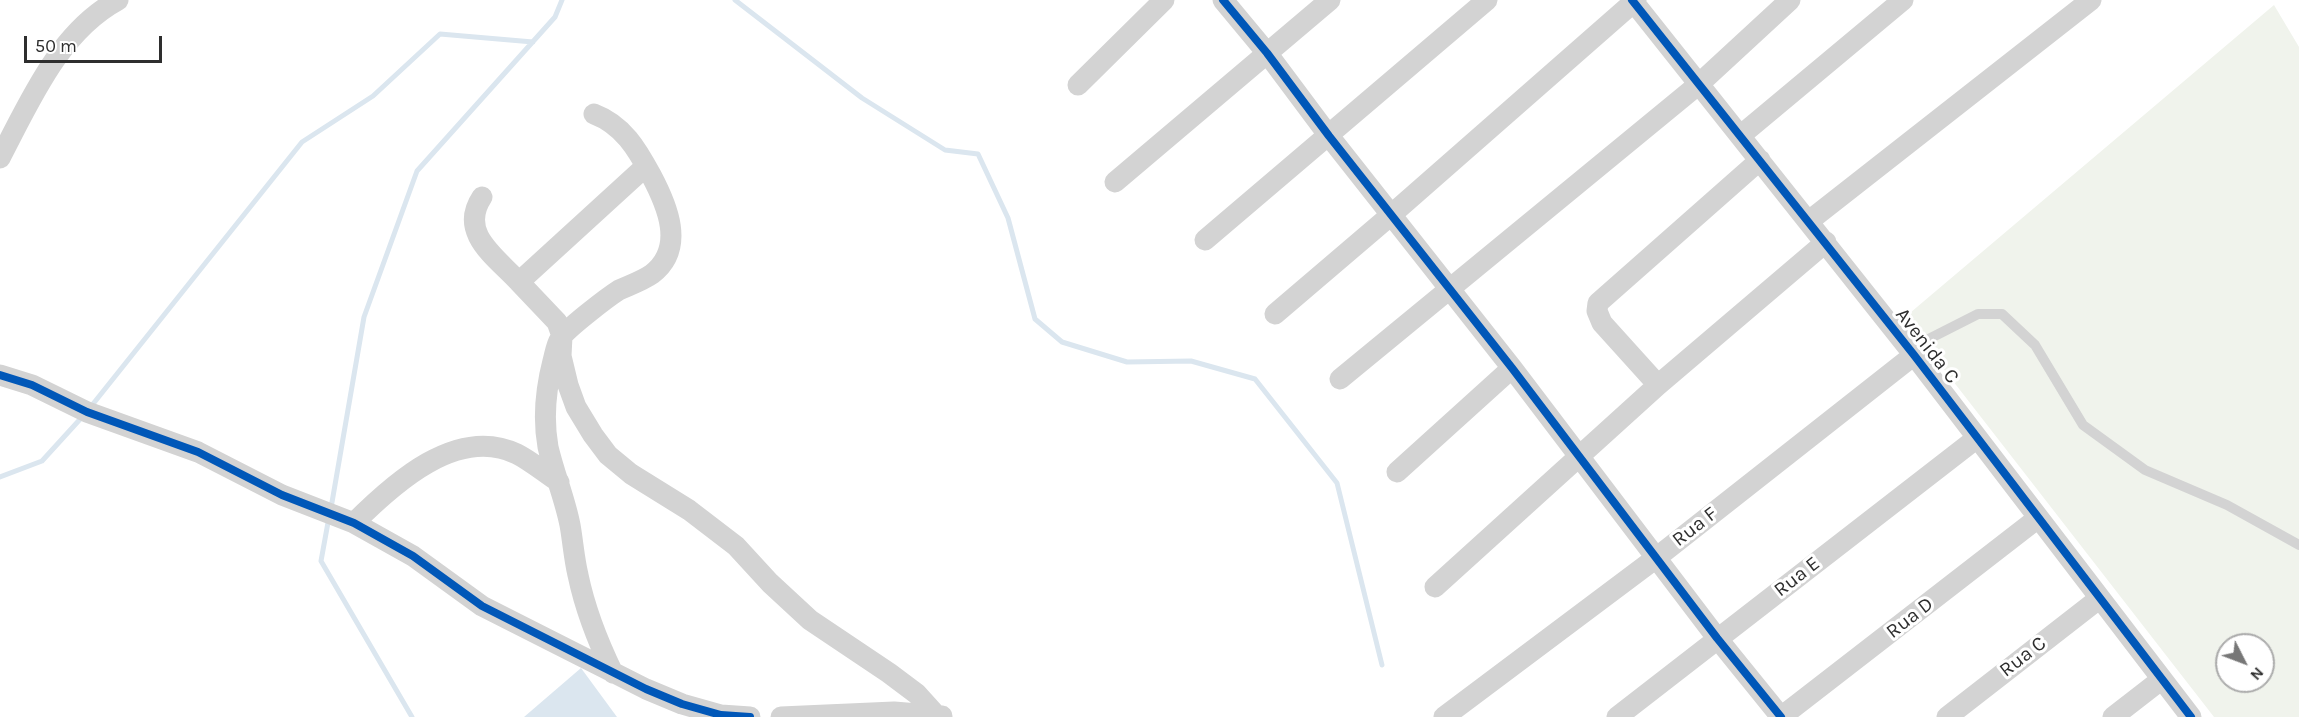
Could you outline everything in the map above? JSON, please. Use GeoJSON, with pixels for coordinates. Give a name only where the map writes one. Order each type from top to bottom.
{"type":"FeatureCollection","features":[{"type":"Feature","properties":{"kind":"street"},"geometry":{"type":"LineString","coordinates":[[0,158],[60,51],[82,25],[103,8],[118,0]]}},
{"type":"Feature","properties":{"kind":"street"},"geometry":{"type":"LineString","coordinates":[[1078,85],[1164,0]]}},
{"type":"Feature","properties":{"kind":"street"},"geometry":{"type":"LineString","coordinates":[[1223,0],[1450,288],[1717,638],[1781,717]]}},
{"type":"Feature","properties":{"kind":"street"},"geometry":{"type":"LineString","coordinates":[[1115,182],[1330,0]]}},
{"type":"Feature","properties":{"kind":"street"},"geometry":{"type":"LineString","coordinates":[[1205,240],[1487,0]]}},
{"type":"Feature","properties":{"kind":"street"},"geometry":{"type":"LineString","coordinates":[[1340,379],[1699,84],[1790,0]]}},
{"type":"Feature","properties":{"kind":"street"},"geometry":{"type":"LineString","coordinates":[[1740,136],[1904,0]]}},
{"type":"Feature","properties":{"kind":"street"},"geometry":{"type":"LineString","coordinates":[[1809,221],[2091,0]]}},
{"type":"Feature","properties":{"kind":"street"},"geometry":{"type":"LineString","coordinates":[[1275,314],[1634,1]]}},
{"type":"Feature","properties":{"kind":"street","name":"Avenida C"},"geometry":{"type":"LineString","coordinates":[[1634,1],[1912,352],[2191,717]]}},
{"type":"Feature","properties":{"kind":"street"},"geometry":{"type":"LineString","coordinates":[[594,114],[626,135],[638,151],[667,207],[671,222],[671,238],[666,257],[652,274],[620,290],[562,336],[552,363],[546,408],[548,446],[570,525],[578,575],[589,614],[613,673]]}},
{"type":"Feature","properties":{"kind":"street"},"geometry":{"type":"LineString","coordinates":[[1658,385],[1602,323],[1597,311],[1598,303],[1760,160]]}},
{"type":"Feature","properties":{"kind":"street"},"geometry":{"type":"LineString","coordinates":[[519,282],[646,166]]}},
{"type":"Feature","properties":{"kind":"street"},"geometry":{"type":"LineString","coordinates":[[482,197],[475,208],[473,220],[476,233],[486,247],[557,322],[562,336],[561,356],[564,371],[576,407],[608,455],[631,474],[689,510],[736,546],[770,583],[810,620],[889,673],[943,716]]}},
{"type":"Feature","properties":{"kind":"street"},"geometry":{"type":"LineString","coordinates":[[1436,587],[1658,385],[1826,242]]}},
{"type":"Feature","properties":{"kind":"street","name":"Rua F"},"geometry":{"type":"LineString","coordinates":[[1453,714],[1656,558],[1912,352]]}},
{"type":"Feature","properties":{"kind":"street"},"geometry":{"type":"LineString","coordinates":[[1397,472],[1512,368]]}},
{"type":"Feature","properties":{"kind":"street"},"geometry":{"type":"LineString","coordinates":[[0,375],[32,385],[87,412],[198,452],[282,495],[354,523],[413,556],[482,606],[613,673],[682,704],[721,715],[750,717]]}},
{"type":"Feature","properties":{"kind":"street","name":"Rua E"},"geometry":{"type":"LineString","coordinates":[[1617,717],[1977,438]]}},
{"type":"Feature","properties":{"kind":"street"},"geometry":{"type":"LineString","coordinates":[[354,523],[422,466],[459,450],[482,446],[517,454],[559,482]]}},
{"type":"Feature","properties":{"kind":"street","name":"Rua D"},"geometry":{"type":"LineString","coordinates":[[1781,717],[2038,518]]}},
{"type":"Feature","properties":{"kind":"street","name":"Rua C"},"geometry":{"type":"LineString","coordinates":[[1947,717],[2100,598]]}},
{"type":"Feature","properties":{"kind":"street"},"geometry":{"type":"LineString","coordinates":[[2113,717],[2162,679]]}},
{"type":"Feature","properties":{"kind":"street"},"geometry":{"type":"LineString","coordinates":[[781,717],[894,712],[943,716]]}},
{"type":"Feature","properties":{"kind":"lane"},"geometry":{"type":"LineString","coordinates":[[1912,352],[1978,314],[2002,314],[2036,345],[2083,425],[2145,470],[2227,505],[2299,545]]}},
{"type":"Feature","properties":{"kind":"shaded area"},"geometry":{"type":"Polygon","coordinates":[[[2274,5],[2299,47],[2299,717],[2214,717],[1904,318],[2274,5]]]}},
{"type":"Feature","properties":{"kind":"shaded area"},"geometry":{"type":"Polygon","coordinates":[[[581,668],[617,717],[524,717],[581,668]]]}},
{"type":"Feature","properties":{"kind":"waterway"},"geometry":{"type":"LineString","coordinates":[[331,508],[364,317],[417,171],[555,17],[562,0]]}},
{"type":"Feature","properties":{"kind":"waterway"},"geometry":{"type":"LineString","coordinates":[[735,0],[862,98],[945,150],[978,154],[1008,218],[1035,319],[1062,342],[1127,362],[1191,361],[1255,379],[1337,483],[1382,665]]}},
{"type":"Feature","properties":{"kind":"waterway"},"geometry":{"type":"LineString","coordinates":[[89,409],[302,142],[373,96],[440,34],[533,42]]}},
{"type":"Feature","properties":{"kind":"waterway"},"geometry":{"type":"LineString","coordinates":[[0,477],[42,461],[83,416]]}},
{"type":"Feature","properties":{"kind":"waterway"},"geometry":{"type":"LineString","coordinates":[[329,517],[321,561],[412,717]]}},
{"type":"Feature","properties":{"kind":"cycle path"},"geometry":{"type":"LineString","coordinates":[[1223,0],[1267,53],[1329,136],[1512,368],[1717,638],[1781,717]]}},
{"type":"Feature","properties":{"kind":"cycle path"},"geometry":{"type":"LineString","coordinates":[[1632,0],[1914,355],[2191,717]]}},
{"type":"Feature","properties":{"kind":"cycle path"},"geometry":{"type":"LineString","coordinates":[[0,375],[32,385],[87,412],[198,452],[282,495],[354,523],[413,556],[482,606],[646,689],[682,704],[721,715],[750,717]]}}]}
